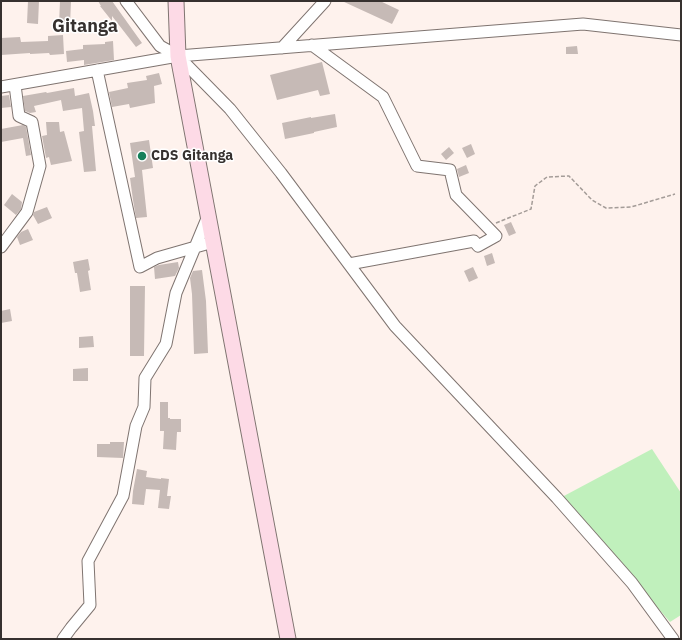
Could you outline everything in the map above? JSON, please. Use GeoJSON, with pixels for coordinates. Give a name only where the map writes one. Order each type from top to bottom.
{"type":"FeatureCollection","features":[{"type":"Feature","properties":{"kind":"main road"},"geometry":{"type":"LineString","coordinates":[[176,1],[178,56],[288,639]]}},
{"type":"Feature","properties":{"kind":"street"},"geometry":{"type":"LineString","coordinates":[[126,1],[160,46],[178,56],[230,109],[281,173],[395,326],[557,498],[632,583],[672,639]]}},
{"type":"Feature","properties":{"kind":"street"},"geometry":{"type":"LineString","coordinates":[[282,48],[325,1]]}},
{"type":"Feature","properties":{"kind":"street"},"geometry":{"type":"LineString","coordinates":[[1,87],[178,56],[583,24],[681,35]]}},
{"type":"Feature","properties":{"kind":"street"},"geometry":{"type":"LineString","coordinates":[[312,46],[383,97],[417,166],[450,170],[456,195],[496,236],[478,246],[474,241],[349,264]]}},
{"type":"Feature","properties":{"kind":"street"},"geometry":{"type":"LineString","coordinates":[[97,70],[140,267],[157,258],[213,242]]}},
{"type":"Feature","properties":{"kind":"street"},"geometry":{"type":"LineString","coordinates":[[1,247],[27,212],[40,166],[32,122],[19,116],[15,85]]}},
{"type":"Feature","properties":{"kind":"street"},"geometry":{"type":"LineString","coordinates":[[63,639],[70,628],[90,605],[88,561],[123,496],[136,426],[144,407],[145,378],[166,344],[176,293],[208,216]]}},
{"type":"Feature","properties":{"kind":"path"},"geometry":{"type":"LineString","coordinates":[[487,226],[531,209],[535,186],[547,177],[569,176],[592,200],[606,208],[631,207],[675,194]]}},
{"type":"Feature","properties":{"kind":"green space"},"geometry":{"type":"Polygon","coordinates":[[[652,449],[681,493],[681,615],[670,622],[562,497],[652,449]]]}},
{"type":"Feature","properties":{"kind":"building"},"geometry":{"type":"Polygon","coordinates":[[[28,1],[39,1],[38,24],[27,23],[28,1]]]}},
{"type":"Feature","properties":{"kind":"building"},"geometry":{"type":"Polygon","coordinates":[[[60,1],[71,1],[70,25],[59,25],[60,1]]]}},
{"type":"Feature","properties":{"kind":"building"},"geometry":{"type":"Polygon","coordinates":[[[98,1],[112,1],[142,43],[136,47],[112,16],[112,21],[100,6],[98,1]]]}},
{"type":"Feature","properties":{"kind":"building"},"geometry":{"type":"Polygon","coordinates":[[[342,1],[380,1],[399,10],[392,24],[342,1]]]}},
{"type":"Feature","properties":{"kind":"building"},"geometry":{"type":"Polygon","coordinates":[[[63,35],[64,54],[50,55],[49,53],[30,53],[1,55],[1,38],[20,37],[21,42],[48,41],[48,36],[63,35]]]}},
{"type":"Feature","properties":{"kind":"building"},"geometry":{"type":"Polygon","coordinates":[[[113,41],[114,60],[84,65],[84,60],[67,62],[66,51],[83,49],[83,45],[105,44],[105,42],[113,41]]]}},
{"type":"Feature","properties":{"kind":"building"},"geometry":{"type":"Polygon","coordinates":[[[577,46],[578,54],[566,54],[566,47],[577,46]]]}},
{"type":"Feature","properties":{"kind":"building"},"geometry":{"type":"Polygon","coordinates":[[[322,62],[330,94],[320,96],[318,90],[277,100],[270,75],[322,62]]]}},
{"type":"Feature","properties":{"kind":"building"},"geometry":{"type":"Polygon","coordinates":[[[159,73],[162,84],[154,86],[155,103],[130,108],[129,104],[112,107],[109,92],[128,88],[127,83],[147,80],[146,76],[159,73]]]}},
{"type":"Feature","properties":{"kind":"building"},"geometry":{"type":"Polygon","coordinates":[[[74,88],[75,96],[89,93],[95,126],[92,126],[96,171],[84,172],[79,132],[84,131],[82,108],[63,111],[61,100],[34,106],[36,112],[30,113],[25,111],[23,96],[74,88]]]}},
{"type":"Feature","properties":{"kind":"building"},"geometry":{"type":"Polygon","coordinates":[[[9,95],[11,107],[1,108],[1,96],[9,95]]]}},
{"type":"Feature","properties":{"kind":"building"},"geometry":{"type":"Polygon","coordinates":[[[335,114],[337,127],[285,139],[282,123],[335,114]]]}},
{"type":"Feature","properties":{"kind":"building"},"geometry":{"type":"Polygon","coordinates":[[[46,122],[59,122],[60,132],[64,131],[72,161],[51,165],[49,157],[46,158],[42,136],[47,135],[46,122]]]}},
{"type":"Feature","properties":{"kind":"building"},"geometry":{"type":"Polygon","coordinates":[[[23,125],[26,127],[31,155],[26,156],[23,138],[1,142],[1,129],[23,125]]]}},
{"type":"Feature","properties":{"kind":"building"},"geometry":{"type":"Polygon","coordinates":[[[149,140],[153,168],[142,170],[147,217],[136,218],[130,178],[135,177],[130,143],[149,140]]]}},
{"type":"Feature","properties":{"kind":"building"},"geometry":{"type":"Polygon","coordinates":[[[471,144],[475,154],[467,158],[462,148],[471,144]]]}},
{"type":"Feature","properties":{"kind":"building"},"geometry":{"type":"Polygon","coordinates":[[[449,147],[454,153],[446,160],[441,154],[449,147]]]}},
{"type":"Feature","properties":{"kind":"building"},"geometry":{"type":"Polygon","coordinates":[[[466,165],[469,173],[459,177],[457,169],[466,165]]]}},
{"type":"Feature","properties":{"kind":"building"},"geometry":{"type":"Polygon","coordinates":[[[12,194],[22,202],[21,209],[16,215],[4,205],[12,194]]]}},
{"type":"Feature","properties":{"kind":"building"},"geometry":{"type":"Polygon","coordinates":[[[47,207],[52,218],[38,224],[33,215],[34,212],[47,207]]]}},
{"type":"Feature","properties":{"kind":"building"},"geometry":{"type":"Polygon","coordinates":[[[511,222],[516,233],[509,236],[504,225],[511,222]]]}},
{"type":"Feature","properties":{"kind":"building"},"geometry":{"type":"Polygon","coordinates":[[[28,229],[33,240],[20,245],[17,237],[21,232],[28,229]]]}},
{"type":"Feature","properties":{"kind":"building"},"geometry":{"type":"Polygon","coordinates":[[[492,253],[495,263],[487,266],[484,256],[492,253]]]}},
{"type":"Feature","properties":{"kind":"building"},"geometry":{"type":"Polygon","coordinates":[[[88,259],[91,290],[80,292],[77,273],[75,273],[73,262],[88,259]]]}},
{"type":"Feature","properties":{"kind":"building"},"geometry":{"type":"Polygon","coordinates":[[[178,262],[179,268],[175,276],[155,279],[154,267],[178,262]]]}},
{"type":"Feature","properties":{"kind":"building"},"geometry":{"type":"Polygon","coordinates":[[[473,267],[478,278],[469,282],[464,271],[473,267]]]}},
{"type":"Feature","properties":{"kind":"building"},"geometry":{"type":"Polygon","coordinates":[[[202,270],[206,301],[208,353],[194,354],[190,278],[193,271],[202,270]]]}},
{"type":"Feature","properties":{"kind":"building"},"geometry":{"type":"Polygon","coordinates":[[[130,286],[145,286],[144,356],[130,356],[130,286]]]}},
{"type":"Feature","properties":{"kind":"building"},"geometry":{"type":"Polygon","coordinates":[[[10,309],[12,321],[1,323],[1,311],[10,309]]]}},
{"type":"Feature","properties":{"kind":"building"},"geometry":{"type":"Polygon","coordinates":[[[93,336],[94,347],[79,348],[79,337],[93,336]]]}},
{"type":"Feature","properties":{"kind":"building"},"geometry":{"type":"Polygon","coordinates":[[[88,368],[88,381],[73,381],[73,369],[88,368]]]}},
{"type":"Feature","properties":{"kind":"building"},"geometry":{"type":"Polygon","coordinates":[[[160,402],[168,402],[168,418],[181,419],[181,432],[177,432],[176,450],[163,449],[164,431],[160,431],[160,402]]]}},
{"type":"Feature","properties":{"kind":"building"},"geometry":{"type":"Polygon","coordinates":[[[110,442],[124,442],[123,458],[97,457],[97,444],[110,444],[110,442]]]}},
{"type":"Feature","properties":{"kind":"building"},"geometry":{"type":"Polygon","coordinates":[[[137,469],[147,471],[146,477],[169,479],[167,496],[171,496],[169,509],[158,508],[160,490],[146,489],[144,505],[132,504],[137,469]]]}},
{"type":"Feature","properties":{"kind":"place","name":"CDS Gitanga"},"geometry":{"type":"Point","coordinates":[142,156]}},
{"type":"Feature","properties":{"kind":"district","name":"Gitanga"},"geometry":{"type":"Point","coordinates":[85,27]}}]}
